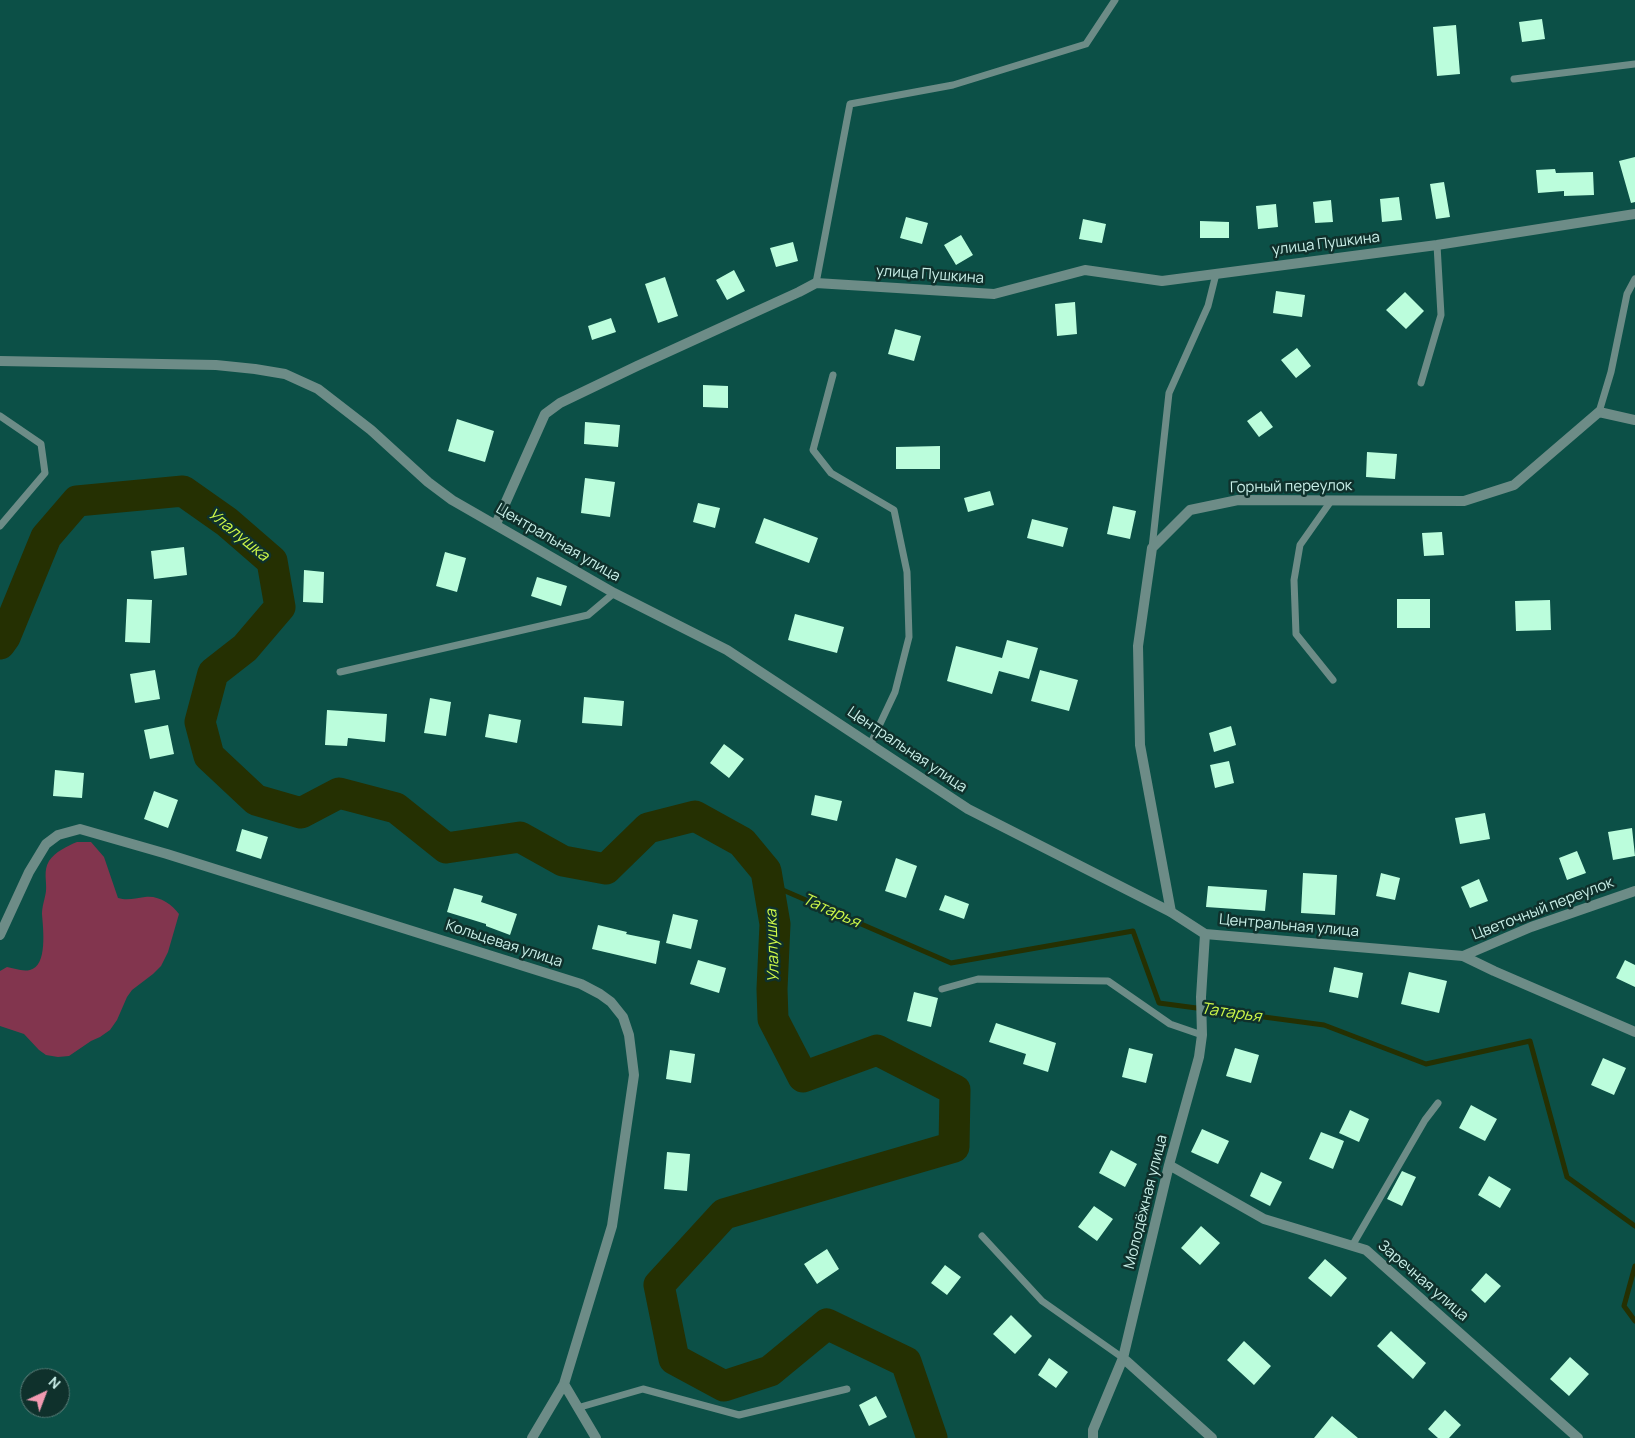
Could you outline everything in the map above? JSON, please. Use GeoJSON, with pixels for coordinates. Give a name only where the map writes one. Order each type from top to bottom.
{"type":"FeatureCollection","features":[{"type":"Feature","properties":{"kind":"street","name":"улица Пушкина"},"geometry":{"type":"LineString","coordinates":[[816,282],[994,294],[1085,270],[1162,281],[1437,245],[1635,214]]}},
{"type":"Feature","properties":{"kind":"street"},"geometry":{"type":"LineString","coordinates":[[496,524],[545,414],[560,402],[799,292],[816,282]]}},
{"type":"Feature","properties":{"kind":"street","name":"Центральная улица"},"geometry":{"type":"LineString","coordinates":[[0,361],[216,365],[285,374],[318,389],[371,430],[428,482],[452,500],[614,593],[727,650],[871,743],[968,809],[1170,912],[1205,934],[1463,956],[1635,1032]]}},
{"type":"Feature","properties":{"kind":"street"},"geometry":{"type":"LineString","coordinates":[[1599,412],[1635,420]]}},
{"type":"Feature","properties":{"kind":"street","name":"Горный переулок"},"geometry":{"type":"LineString","coordinates":[[1152,548],[1190,510],[1238,500],[1464,501],[1514,485],[1599,412]]}},
{"type":"Feature","properties":{"kind":"street"},"geometry":{"type":"LineString","coordinates":[[1152,548],[1138,646],[1140,745],[1170,912]]}},
{"type":"Feature","properties":{"kind":"street","name":"Кольцевая улица"},"geometry":{"type":"LineString","coordinates":[[0,935],[29,872],[46,844],[58,835],[80,829],[176,857],[581,984],[611,1002],[623,1017],[629,1035],[634,1075],[612,1226],[564,1384],[532,1438]]}},
{"type":"Feature","properties":{"kind":"street","name":"Цветочный переулок"},"geometry":{"type":"LineString","coordinates":[[1463,956],[1531,927],[1635,891]]}},
{"type":"Feature","properties":{"kind":"street","name":"Молодёжная улица"},"geometry":{"type":"LineString","coordinates":[[1092,1438],[1123,1358],[1169,1165],[1199,1057],[1202,1036],[1201,997],[1205,934]]}},
{"type":"Feature","properties":{"kind":"street","name":"Заречная улица"},"geometry":{"type":"LineString","coordinates":[[1169,1165],[1264,1219],[1366,1250],[1578,1438]]}},
{"type":"Feature","properties":{"kind":"street"},"geometry":{"type":"LineString","coordinates":[[1123,1358],[1212,1438]]}},
{"type":"Feature","properties":{"kind":"street"},"geometry":{"type":"LineString","coordinates":[[564,1384],[596,1438]]}},
{"type":"Feature","properties":{"kind":"lane"},"geometry":{"type":"LineString","coordinates":[[816,282],[850,104],[952,85],[1086,44],[1115,0]]}},
{"type":"Feature","properties":{"kind":"lane"},"geometry":{"type":"LineString","coordinates":[[1514,80],[1635,64]]}},
{"type":"Feature","properties":{"kind":"lane"},"geometry":{"type":"LineString","coordinates":[[1421,383],[1441,315],[1437,245]]}},
{"type":"Feature","properties":{"kind":"lane"},"geometry":{"type":"LineString","coordinates":[[1152,548],[1169,393],[1208,306],[1216,274]]}},
{"type":"Feature","properties":{"kind":"lane"},"geometry":{"type":"LineString","coordinates":[[1599,412],[1611,372],[1627,294],[1635,279]]}},
{"type":"Feature","properties":{"kind":"lane"},"geometry":{"type":"LineString","coordinates":[[833,375],[813,450],[831,473],[894,510],[907,572],[909,637],[894,692],[871,743]]}},
{"type":"Feature","properties":{"kind":"lane"},"geometry":{"type":"LineString","coordinates":[[0,416],[41,444],[45,473],[0,526]]}},
{"type":"Feature","properties":{"kind":"lane"},"geometry":{"type":"LineString","coordinates":[[1331,501],[1300,545],[1294,580],[1296,634],[1333,680]]}},
{"type":"Feature","properties":{"kind":"lane"},"geometry":{"type":"LineString","coordinates":[[340,672],[588,615],[614,593]]}},
{"type":"Feature","properties":{"kind":"lane"},"geometry":{"type":"LineString","coordinates":[[942,989],[978,979],[1108,981],[1170,1024],[1202,1036]]}},
{"type":"Feature","properties":{"kind":"lane"},"geometry":{"type":"LineString","coordinates":[[1352,1246],[1425,1120],[1438,1104]]}},
{"type":"Feature","properties":{"kind":"lane"},"geometry":{"type":"LineString","coordinates":[[982,1236],[1042,1301],[1123,1358]]}},
{"type":"Feature","properties":{"kind":"lane"},"geometry":{"type":"LineString","coordinates":[[577,1408],[643,1389],[740,1415],[847,1390]]}},
{"type":"Feature","properties":{"kind":"shaded area"},"geometry":{"type":"Polygon","coordinates":[[[77,842],[91,842],[104,857],[118,898],[155,897],[169,904],[179,914],[168,952],[161,966],[132,990],[110,1030],[69,1056],[58,1057],[46,1055],[24,1034],[0,1026],[0,971],[7,967],[30,970],[40,962],[43,946],[42,911],[46,891],[47,865],[58,852],[77,842]]]}},
{"type":"Feature","properties":{"kind":"building"},"geometry":{"type":"Polygon","coordinates":[[[1542,19],[1545,39],[1522,42],[1519,22],[1542,19]]]}},
{"type":"Feature","properties":{"kind":"building"},"geometry":{"type":"Polygon","coordinates":[[[1456,25],[1460,74],[1437,76],[1433,27],[1456,25]]]}},
{"type":"Feature","properties":{"kind":"building"},"geometry":{"type":"Polygon","coordinates":[[[1635,157],[1635,202],[1631,203],[1619,161],[1635,157]]]}},
{"type":"Feature","properties":{"kind":"building"},"geometry":{"type":"Polygon","coordinates":[[[1555,169],[1556,173],[1593,172],[1594,195],[1564,196],[1564,191],[1538,193],[1536,170],[1555,169]]]}},
{"type":"Feature","properties":{"kind":"building"},"geometry":{"type":"Polygon","coordinates":[[[1444,182],[1450,217],[1436,219],[1430,184],[1444,182]]]}},
{"type":"Feature","properties":{"kind":"building"},"geometry":{"type":"Polygon","coordinates":[[[1399,197],[1402,220],[1382,222],[1380,199],[1399,197]]]}},
{"type":"Feature","properties":{"kind":"building"},"geometry":{"type":"Polygon","coordinates":[[[1331,200],[1333,222],[1315,223],[1313,202],[1331,200]]]}},
{"type":"Feature","properties":{"kind":"building"},"geometry":{"type":"Polygon","coordinates":[[[1276,204],[1278,227],[1258,229],[1256,206],[1276,204]]]}},
{"type":"Feature","properties":{"kind":"building"},"geometry":{"type":"Polygon","coordinates":[[[906,217],[928,223],[922,244],[900,238],[906,217]]]}},
{"type":"Feature","properties":{"kind":"building"},"geometry":{"type":"Polygon","coordinates":[[[1083,219],[1106,224],[1102,243],[1079,239],[1083,219]]]}},
{"type":"Feature","properties":{"kind":"building"},"geometry":{"type":"Polygon","coordinates":[[[1200,221],[1229,222],[1229,238],[1200,238],[1200,221]]]}},
{"type":"Feature","properties":{"kind":"building"},"geometry":{"type":"Polygon","coordinates":[[[961,235],[973,255],[956,265],[944,245],[961,235]]]}},
{"type":"Feature","properties":{"kind":"building"},"geometry":{"type":"Polygon","coordinates":[[[793,242],[798,261],[776,267],[770,248],[793,242]]]}},
{"type":"Feature","properties":{"kind":"building"},"geometry":{"type":"Polygon","coordinates":[[[734,270],[745,291],[727,300],[716,280],[734,270]]]}},
{"type":"Feature","properties":{"kind":"building"},"geometry":{"type":"Polygon","coordinates":[[[665,277],[678,316],[658,323],[645,284],[665,277]]]}},
{"type":"Feature","properties":{"kind":"building"},"geometry":{"type":"Polygon","coordinates":[[[1276,291],[1305,295],[1302,317],[1273,313],[1276,291]]]}},
{"type":"Feature","properties":{"kind":"building"},"geometry":{"type":"Polygon","coordinates":[[[1405,292],[1424,311],[1406,329],[1386,310],[1405,292]]]}},
{"type":"Feature","properties":{"kind":"building"},"geometry":{"type":"Polygon","coordinates":[[[1075,302],[1077,334],[1057,336],[1055,304],[1075,302]]]}},
{"type":"Feature","properties":{"kind":"building"},"geometry":{"type":"Polygon","coordinates":[[[611,318],[616,332],[592,340],[588,326],[611,318]]]}},
{"type":"Feature","properties":{"kind":"building"},"geometry":{"type":"Polygon","coordinates":[[[895,329],[921,336],[914,361],[888,354],[895,329]]]}},
{"type":"Feature","properties":{"kind":"building"},"geometry":{"type":"Polygon","coordinates":[[[1297,348],[1311,366],[1296,378],[1281,360],[1297,348]]]}},
{"type":"Feature","properties":{"kind":"building"},"geometry":{"type":"Polygon","coordinates":[[[703,385],[728,386],[728,408],[703,407],[703,385]]]}},
{"type":"Feature","properties":{"kind":"building"},"geometry":{"type":"Polygon","coordinates":[[[1261,411],[1273,427],[1259,437],[1247,421],[1261,411]]]}},
{"type":"Feature","properties":{"kind":"building"},"geometry":{"type":"Polygon","coordinates":[[[457,419],[494,431],[485,462],[448,451],[457,419]]]}},
{"type":"Feature","properties":{"kind":"building"},"geometry":{"type":"Polygon","coordinates":[[[585,422],[620,425],[618,447],[584,444],[585,422]]]}},
{"type":"Feature","properties":{"kind":"building"},"geometry":{"type":"Polygon","coordinates":[[[940,446],[940,469],[896,469],[896,447],[940,446]]]}},
{"type":"Feature","properties":{"kind":"building"},"geometry":{"type":"Polygon","coordinates":[[[1367,452],[1397,454],[1395,479],[1366,477],[1367,452]]]}},
{"type":"Feature","properties":{"kind":"building"},"geometry":{"type":"Polygon","coordinates":[[[585,478],[615,482],[610,517],[581,513],[585,478]]]}},
{"type":"Feature","properties":{"kind":"building"},"geometry":{"type":"Polygon","coordinates":[[[990,491],[994,505],[968,512],[964,498],[990,491]]]}},
{"type":"Feature","properties":{"kind":"building"},"geometry":{"type":"Polygon","coordinates":[[[698,503],[720,508],[715,528],[693,522],[698,503]]]}},
{"type":"Feature","properties":{"kind":"building"},"geometry":{"type":"Polygon","coordinates":[[[1113,506],[1136,511],[1130,539],[1107,534],[1113,506]]]}},
{"type":"Feature","properties":{"kind":"building"},"geometry":{"type":"Polygon","coordinates":[[[764,518],[818,538],[809,563],[755,543],[764,518]]]}},
{"type":"Feature","properties":{"kind":"building"},"geometry":{"type":"Polygon","coordinates":[[[1032,519],[1068,528],[1063,547],[1027,538],[1032,519]]]}},
{"type":"Feature","properties":{"kind":"building"},"geometry":{"type":"Polygon","coordinates":[[[1442,532],[1444,555],[1424,556],[1422,533],[1442,532]]]}},
{"type":"Feature","properties":{"kind":"building"},"geometry":{"type":"Polygon","coordinates":[[[184,547],[187,575],[154,579],[151,551],[184,547]]]}},
{"type":"Feature","properties":{"kind":"building"},"geometry":{"type":"Polygon","coordinates":[[[445,552],[466,558],[457,592],[436,586],[445,552]]]}},
{"type":"Feature","properties":{"kind":"building"},"geometry":{"type":"Polygon","coordinates":[[[304,570],[324,572],[323,603],[303,602],[304,570]]]}},
{"type":"Feature","properties":{"kind":"building"},"geometry":{"type":"Polygon","coordinates":[[[537,577],[567,586],[561,606],[531,596],[537,577]]]}},
{"type":"Feature","properties":{"kind":"building"},"geometry":{"type":"Polygon","coordinates":[[[127,599],[152,600],[150,643],[125,642],[127,599]]]}},
{"type":"Feature","properties":{"kind":"building"},"geometry":{"type":"Polygon","coordinates":[[[1397,599],[1430,599],[1430,628],[1397,628],[1397,599]]]}},
{"type":"Feature","properties":{"kind":"building"},"geometry":{"type":"Polygon","coordinates":[[[1550,600],[1551,630],[1516,631],[1515,601],[1550,600]]]}},
{"type":"Feature","properties":{"kind":"building"},"geometry":{"type":"Polygon","coordinates":[[[795,614],[844,627],[837,653],[788,640],[795,614]]]}},
{"type":"Feature","properties":{"kind":"building"},"geometry":{"type":"Polygon","coordinates":[[[1007,640],[1038,648],[1029,679],[999,671],[992,694],[947,681],[956,646],[1002,658],[1007,640]]]}},
{"type":"Feature","properties":{"kind":"building"},"geometry":{"type":"Polygon","coordinates":[[[155,670],[160,699],[135,703],[130,674],[155,670]]]}},
{"type":"Feature","properties":{"kind":"building"},"geometry":{"type":"Polygon","coordinates":[[[1040,670],[1078,680],[1069,711],[1031,701],[1040,670]]]}},
{"type":"Feature","properties":{"kind":"building"},"geometry":{"type":"Polygon","coordinates":[[[584,697],[624,701],[622,726],[582,723],[584,697]]]}},
{"type":"Feature","properties":{"kind":"building"},"geometry":{"type":"Polygon","coordinates":[[[430,698],[451,702],[446,736],[424,733],[430,698]]]}},
{"type":"Feature","properties":{"kind":"building"},"geometry":{"type":"Polygon","coordinates":[[[327,710],[387,714],[385,742],[348,738],[347,746],[325,745],[327,710]]]}},
{"type":"Feature","properties":{"kind":"building"},"geometry":{"type":"Polygon","coordinates":[[[489,714],[521,720],[517,743],[485,737],[489,714]]]}},
{"type":"Feature","properties":{"kind":"building"},"geometry":{"type":"Polygon","coordinates":[[[168,725],[174,754],[150,759],[144,730],[168,725]]]}},
{"type":"Feature","properties":{"kind":"building"},"geometry":{"type":"Polygon","coordinates":[[[1231,726],[1236,745],[1214,752],[1209,733],[1231,726]]]}},
{"type":"Feature","properties":{"kind":"building"},"geometry":{"type":"Polygon","coordinates":[[[724,744],[744,759],[729,778],[710,763],[724,744]]]}},
{"type":"Feature","properties":{"kind":"building"},"geometry":{"type":"Polygon","coordinates":[[[1229,761],[1234,783],[1215,788],[1210,765],[1229,761]]]}},
{"type":"Feature","properties":{"kind":"building"},"geometry":{"type":"Polygon","coordinates":[[[55,770],[84,773],[82,798],[53,796],[55,770]]]}},
{"type":"Feature","properties":{"kind":"building"},"geometry":{"type":"Polygon","coordinates":[[[154,791],[178,800],[168,828],[144,819],[154,791]]]}},
{"type":"Feature","properties":{"kind":"building"},"geometry":{"type":"Polygon","coordinates":[[[815,795],[842,801],[837,821],[811,815],[815,795]]]}},
{"type":"Feature","properties":{"kind":"building"},"geometry":{"type":"Polygon","coordinates":[[[1485,813],[1490,839],[1460,844],[1455,818],[1485,813]]]}},
{"type":"Feature","properties":{"kind":"building"},"geometry":{"type":"Polygon","coordinates":[[[1632,828],[1635,856],[1613,860],[1608,832],[1632,828]]]}},
{"type":"Feature","properties":{"kind":"building"},"geometry":{"type":"Polygon","coordinates":[[[242,829],[268,837],[261,859],[236,851],[242,829]]]}},
{"type":"Feature","properties":{"kind":"building"},"geometry":{"type":"Polygon","coordinates":[[[1577,851],[1586,873],[1567,880],[1559,858],[1577,851]]]}},
{"type":"Feature","properties":{"kind":"building"},"geometry":{"type":"Polygon","coordinates":[[[896,858],[917,866],[906,898],[885,891],[896,858]]]}},
{"type":"Feature","properties":{"kind":"building"},"geometry":{"type":"Polygon","coordinates":[[[1303,873],[1337,875],[1335,915],[1301,913],[1303,873]]]}},
{"type":"Feature","properties":{"kind":"building"},"geometry":{"type":"Polygon","coordinates":[[[1381,873],[1400,878],[1395,900],[1376,896],[1381,873]]]}},
{"type":"Feature","properties":{"kind":"building"},"geometry":{"type":"Polygon","coordinates":[[[1479,879],[1488,901],[1470,908],[1461,887],[1479,879]]]}},
{"type":"Feature","properties":{"kind":"building"},"geometry":{"type":"Polygon","coordinates":[[[1208,886],[1267,890],[1265,911],[1206,907],[1208,886]]]}},
{"type":"Feature","properties":{"kind":"building"},"geometry":{"type":"Polygon","coordinates":[[[454,888],[483,896],[481,902],[517,914],[510,935],[486,926],[486,924],[447,912],[454,888]]]}},
{"type":"Feature","properties":{"kind":"building"},"geometry":{"type":"Polygon","coordinates":[[[945,895],[969,904],[964,919],[939,910],[945,895]]]}},
{"type":"Feature","properties":{"kind":"building"},"geometry":{"type":"Polygon","coordinates":[[[673,914],[698,920],[691,949],[666,943],[673,914]]]}},
{"type":"Feature","properties":{"kind":"building"},"geometry":{"type":"Polygon","coordinates":[[[598,925],[627,932],[626,934],[660,941],[656,964],[592,949],[598,925]]]}},
{"type":"Feature","properties":{"kind":"building"},"geometry":{"type":"Polygon","coordinates":[[[698,960],[726,968],[719,993],[690,984],[698,960]]]}},
{"type":"Feature","properties":{"kind":"building"},"geometry":{"type":"Polygon","coordinates":[[[1625,960],[1635,965],[1635,987],[1616,978],[1625,960]]]}},
{"type":"Feature","properties":{"kind":"building"},"geometry":{"type":"Polygon","coordinates":[[[1334,967],[1363,973],[1358,998],[1329,992],[1334,967]]]}},
{"type":"Feature","properties":{"kind":"building"},"geometry":{"type":"Polygon","coordinates":[[[1409,972],[1447,981],[1439,1013],[1401,1004],[1409,972]]]}},
{"type":"Feature","properties":{"kind":"building"},"geometry":{"type":"Polygon","coordinates":[[[914,992],[938,998],[931,1027],[907,1021],[914,992]]]}},
{"type":"Feature","properties":{"kind":"building"},"geometry":{"type":"Polygon","coordinates":[[[996,1023],[1056,1043],[1048,1072],[1023,1064],[1026,1054],[989,1042],[996,1023]]]}},
{"type":"Feature","properties":{"kind":"building"},"geometry":{"type":"Polygon","coordinates":[[[1129,1048],[1153,1054],[1146,1083],[1122,1077],[1129,1048]]]}},
{"type":"Feature","properties":{"kind":"building"},"geometry":{"type":"Polygon","coordinates":[[[1235,1048],[1259,1055],[1251,1083],[1226,1076],[1235,1048]]]}},
{"type":"Feature","properties":{"kind":"building"},"geometry":{"type":"Polygon","coordinates":[[[670,1050],[695,1054],[691,1083],[666,1079],[670,1050]]]}},
{"type":"Feature","properties":{"kind":"building"},"geometry":{"type":"Polygon","coordinates":[[[1603,1058],[1626,1068],[1614,1095],[1591,1085],[1603,1058]]]}},
{"type":"Feature","properties":{"kind":"building"},"geometry":{"type":"Polygon","coordinates":[[[1471,1105],[1497,1119],[1485,1141],[1459,1128],[1471,1105]]]}},
{"type":"Feature","properties":{"kind":"building"},"geometry":{"type":"Polygon","coordinates":[[[1350,1110],[1369,1119],[1359,1142],[1339,1133],[1350,1110]]]}},
{"type":"Feature","properties":{"kind":"building"},"geometry":{"type":"Polygon","coordinates":[[[1202,1129],[1229,1141],[1218,1164],[1191,1152],[1202,1129]]]}},
{"type":"Feature","properties":{"kind":"building"},"geometry":{"type":"Polygon","coordinates":[[[1321,1132],[1344,1141],[1333,1169],[1309,1159],[1321,1132]]]}},
{"type":"Feature","properties":{"kind":"building"},"geometry":{"type":"Polygon","coordinates":[[[1111,1150],[1137,1164],[1125,1187],[1099,1173],[1111,1150]]]}},
{"type":"Feature","properties":{"kind":"building"},"geometry":{"type":"Polygon","coordinates":[[[667,1152],[690,1154],[687,1191],[664,1189],[667,1152]]]}},
{"type":"Feature","properties":{"kind":"building"},"geometry":{"type":"Polygon","coordinates":[[[1402,1171],[1416,1177],[1402,1206],[1387,1199],[1402,1171]]]}},
{"type":"Feature","properties":{"kind":"building"},"geometry":{"type":"Polygon","coordinates":[[[1261,1172],[1282,1182],[1270,1206],[1250,1196],[1261,1172]]]}},
{"type":"Feature","properties":{"kind":"building"},"geometry":{"type":"Polygon","coordinates":[[[1489,1176],[1511,1189],[1500,1208],[1478,1195],[1489,1176]]]}},
{"type":"Feature","properties":{"kind":"building"},"geometry":{"type":"Polygon","coordinates":[[[1094,1206],[1113,1219],[1097,1241],[1078,1227],[1094,1206]]]}},
{"type":"Feature","properties":{"kind":"building"},"geometry":{"type":"Polygon","coordinates":[[[1201,1226],[1220,1243],[1200,1265],[1181,1248],[1201,1226]]]}},
{"type":"Feature","properties":{"kind":"building"},"geometry":{"type":"Polygon","coordinates":[[[827,1249],[839,1269],[817,1284],[804,1264],[827,1249]]]}},
{"type":"Feature","properties":{"kind":"building"},"geometry":{"type":"Polygon","coordinates":[[[1325,1259],[1347,1278],[1331,1297],[1308,1278],[1325,1259]]]}},
{"type":"Feature","properties":{"kind":"building"},"geometry":{"type":"Polygon","coordinates":[[[945,1265],[961,1277],[947,1295],[931,1283],[945,1265]]]}},
{"type":"Feature","properties":{"kind":"building"},"geometry":{"type":"Polygon","coordinates":[[[1486,1273],[1501,1286],[1485,1303],[1471,1290],[1486,1273]]]}},
{"type":"Feature","properties":{"kind":"building"},"geometry":{"type":"Polygon","coordinates":[[[1011,1315],[1032,1336],[1015,1354],[993,1334],[1011,1315]]]}},
{"type":"Feature","properties":{"kind":"building"},"geometry":{"type":"Polygon","coordinates":[[[1391,1331],[1426,1363],[1413,1379],[1377,1346],[1391,1331]]]}},
{"type":"Feature","properties":{"kind":"building"},"geometry":{"type":"Polygon","coordinates":[[[1244,1341],[1271,1366],[1254,1385],[1227,1360],[1244,1341]]]}},
{"type":"Feature","properties":{"kind":"building"},"geometry":{"type":"Polygon","coordinates":[[[1570,1357],[1589,1374],[1569,1396],[1550,1379],[1570,1357]]]}},
{"type":"Feature","properties":{"kind":"building"},"geometry":{"type":"Polygon","coordinates":[[[1049,1358],[1068,1372],[1056,1388],[1038,1375],[1049,1358]]]}},
{"type":"Feature","properties":{"kind":"building"},"geometry":{"type":"Polygon","coordinates":[[[876,1396],[887,1417],[869,1426],[859,1405],[876,1396]]]}},
{"type":"Feature","properties":{"kind":"building"},"geometry":{"type":"Polygon","coordinates":[[[1445,1410],[1461,1425],[1449,1438],[1438,1438],[1428,1429],[1445,1410]]]}},
{"type":"Feature","properties":{"kind":"building"},"geometry":{"type":"Polygon","coordinates":[[[1332,1416],[1358,1438],[1314,1438],[1332,1416]]]}},
{"type":"Feature","properties":{"kind":"waterway","name":"Улалушка"},"geometry":{"type":"LineString","coordinates":[[0,644],[5,637],[46,537],[77,501],[183,491],[227,522],[272,561],[280,607],[245,648],[213,673],[200,722],[209,756],[256,800],[301,813],[339,793],[396,808],[446,848],[520,837],[563,861],[606,869],[648,828],[695,816],[742,842],[766,871],[775,924],[772,989],[773,1019],[803,1077],[877,1050],[955,1090],[954,1147],[724,1214],[659,1285],[674,1359],[724,1386],[770,1371],[827,1324],[906,1362],[932,1438]]}},
{"type":"Feature","properties":{"kind":"waterway","name":"Татарья"},"geometry":{"type":"LineString","coordinates":[[769,884],[951,963],[1133,931],[1159,1003],[1324,1025],[1426,1064],[1530,1041],[1567,1177],[1635,1226]]}},
{"type":"Feature","properties":{"kind":"waterway","name":"Татарья"},"geometry":{"type":"LineString","coordinates":[[1635,1266],[1624,1306],[1635,1321]]}}]}
